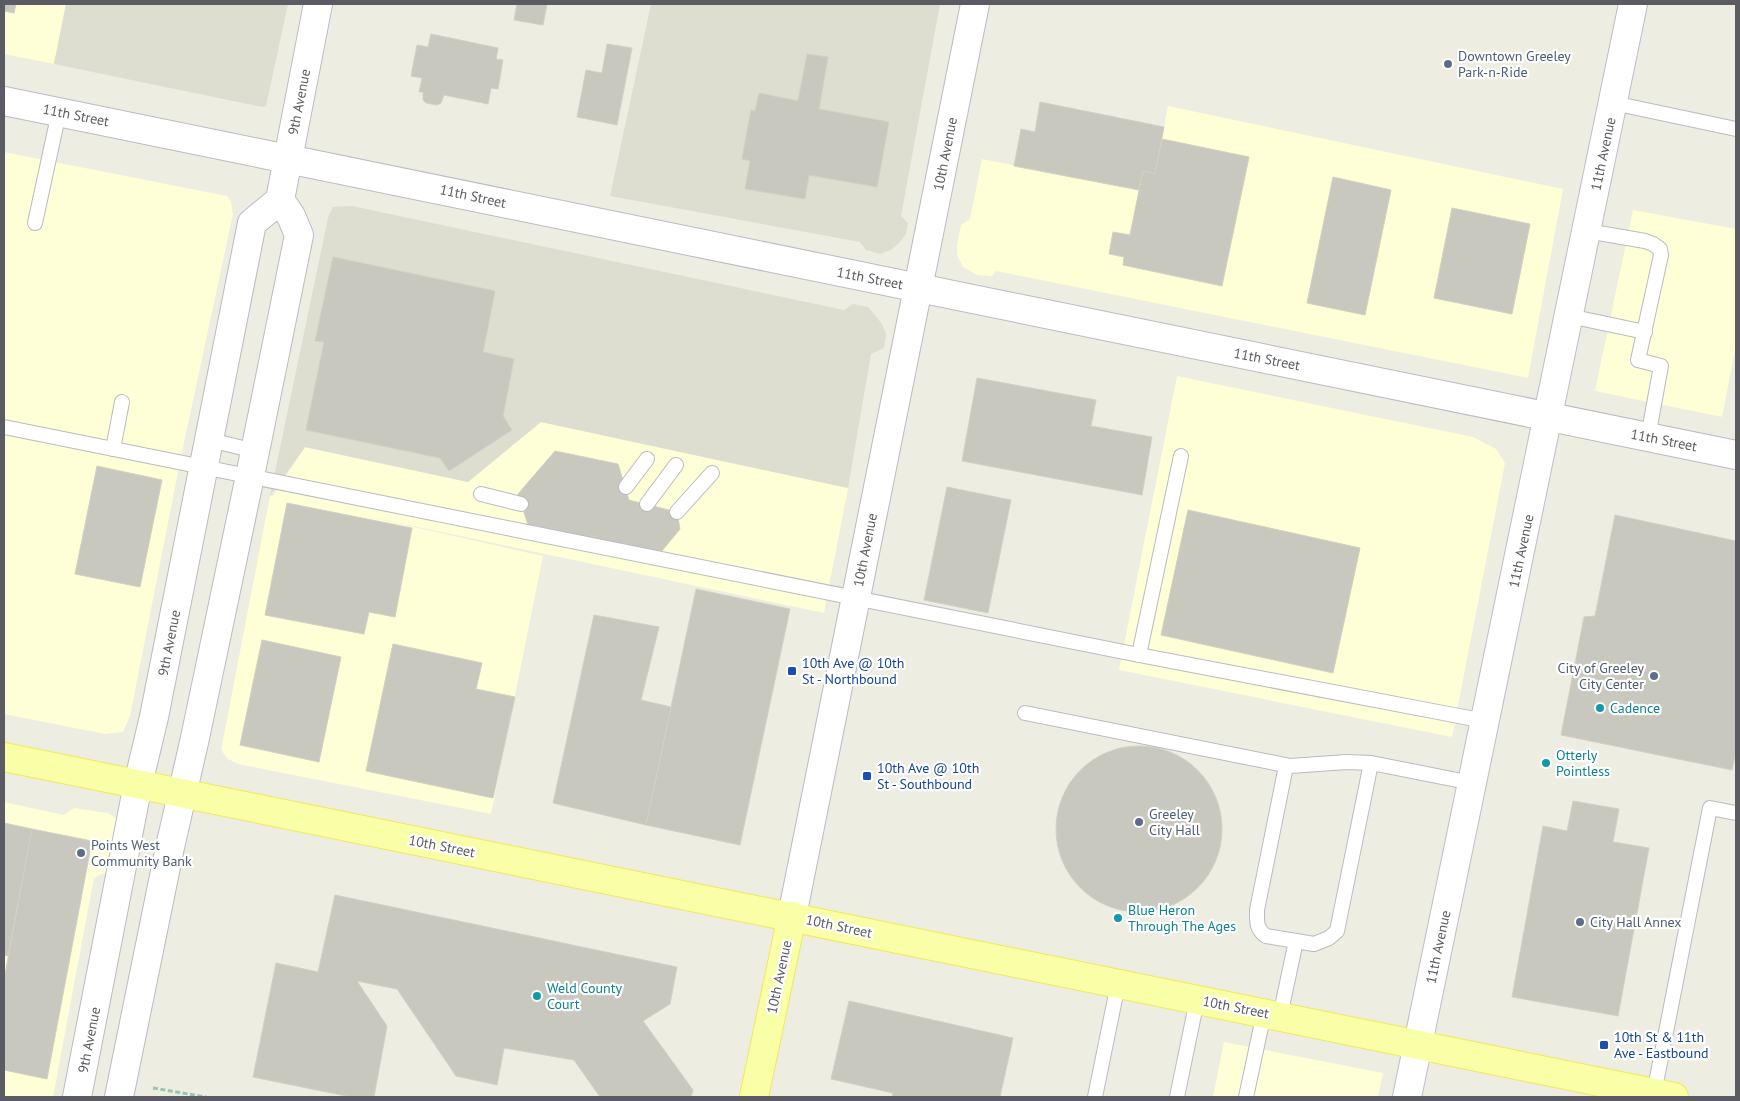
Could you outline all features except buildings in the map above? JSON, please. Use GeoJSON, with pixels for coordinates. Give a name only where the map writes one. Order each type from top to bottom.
{"type":"FeatureCollection","features":[{"type":"Feature","properties":{"kind":"main road","name":"10th Street"},"geometry":{"type":"LineString","coordinates":[[4,757],[1664,1095]]}},
{"type":"Feature","properties":{"kind":"main road","name":"10th Avenue"},"geometry":{"type":"LineString","coordinates":[[754,1097],[792,916]]}},
{"type":"Feature","properties":{"kind":"street","name":"9th Avenue"},"geometry":{"type":"LineString","coordinates":[[78,1097],[138,784],[154,717],[205,467],[252,223],[280,200],[318,4]]}},
{"type":"Feature","properties":{"kind":"street","name":"10th Avenue"},"geometry":{"type":"LineString","coordinates":[[792,916],[975,4]]}},
{"type":"Feature","properties":{"kind":"street","name":"11th Avenue"},"geometry":{"type":"LineString","coordinates":[[1407,1097],[1634,4]]}},
{"type":"Feature","properties":{"kind":"street","name":"11th Street"},"geometry":{"type":"LineString","coordinates":[[4,101],[1736,455]]}},
{"type":"Feature","properties":{"kind":"street"},"geometry":{"type":"LineString","coordinates":[[119,1097],[164,872],[253,463],[298,235],[291,216],[280,200]]}},
{"type":"Feature","properties":{"kind":"lane"},"geometry":{"type":"LineString","coordinates":[[1613,103],[1736,129]]}},
{"type":"Feature","properties":{"kind":"lane"},"geometry":{"type":"LineString","coordinates":[[35,223],[59,112]]}},
{"type":"Feature","properties":{"kind":"lane"},"geometry":{"type":"LineString","coordinates":[[1587,231],[1645,241],[1660,249],[1661,254],[1638,360],[1661,366],[1648,437]]}},
{"type":"Feature","properties":{"kind":"lane"},"geometry":{"type":"LineString","coordinates":[[1569,316],[1644,332]]}},
{"type":"Feature","properties":{"kind":"lane"},"geometry":{"type":"LineString","coordinates":[[113,449],[122,402]]}},
{"type":"Feature","properties":{"kind":"lane"},"geometry":{"type":"LineString","coordinates":[[4,427],[205,467],[253,463]]}},
{"type":"Feature","properties":{"kind":"lane"},"geometry":{"type":"LineString","coordinates":[[210,440],[253,463],[855,598],[1139,655],[1485,721]]}},
{"type":"Feature","properties":{"kind":"lane"},"geometry":{"type":"LineString","coordinates":[[1139,655],[1181,456]]}},
{"type":"Feature","properties":{"kind":"lane"},"geometry":{"type":"LineString","coordinates":[[626,488],[648,459]]}},
{"type":"Feature","properties":{"kind":"lane"},"geometry":{"type":"LineString","coordinates":[[647,504],[676,466]]}},
{"type":"Feature","properties":{"kind":"lane"},"geometry":{"type":"LineString","coordinates":[[677,512],[712,473]]}},
{"type":"Feature","properties":{"kind":"lane"},"geometry":{"type":"LineString","coordinates":[[481,494],[521,504]]}},
{"type":"Feature","properties":{"kind":"lane"},"geometry":{"type":"LineString","coordinates":[[1024,713],[1286,766],[1347,762],[1371,763],[1472,783]]}},
{"type":"Feature","properties":{"kind":"lane"},"geometry":{"type":"LineString","coordinates":[[1286,766],[1257,910],[1257,923],[1259,931],[1266,936],[1314,944],[1328,938],[1337,931],[1371,763]]}},
{"type":"Feature","properties":{"kind":"lane"},"geometry":{"type":"LineString","coordinates":[[1664,1095],[1710,808],[1736,813]]}},
{"type":"Feature","properties":{"kind":"lane"},"geometry":{"type":"LineString","coordinates":[[1246,1097],[1296,941]]}},
{"type":"Feature","properties":{"kind":"lane"},"geometry":{"type":"LineString","coordinates":[[1095,1097],[1118,984]]}},
{"type":"Feature","properties":{"kind":"lane"},"geometry":{"type":"LineString","coordinates":[[1177,1097],[1197,1000]]}},
{"type":"Feature","properties":{"kind":"path"},"geometry":{"type":"LineString","coordinates":[[153,1088],[206,1097]]}},
{"type":"Feature","properties":{"kind":"shaded area"},"geometry":{"type":"Polygon","coordinates":[[[4,4],[66,4],[54,64],[4,54],[4,4]]]}},
{"type":"Feature","properties":{"kind":"shaded area"},"geometry":{"type":"Polygon","coordinates":[[[66,4],[288,4],[266,106],[262,107],[54,64],[66,4]]]}},
{"type":"Feature","properties":{"kind":"shaded area"},"geometry":{"type":"Polygon","coordinates":[[[651,4],[940,4],[901,216],[908,223],[906,234],[899,243],[891,250],[880,254],[866,250],[860,242],[610,196],[651,4]]]}},
{"type":"Feature","properties":{"kind":"shaded area"},"geometry":{"type":"Polygon","coordinates":[[[1168,106],[1563,189],[1528,378],[996,271],[992,276],[977,275],[963,267],[957,255],[957,244],[961,225],[970,219],[982,159],[1139,190],[1143,171],[1155,173],[1168,106]]]}},
{"type":"Feature","properties":{"kind":"shaded area"},"geometry":{"type":"Polygon","coordinates":[[[4,152],[227,196],[231,202],[233,214],[182,452],[130,716],[123,732],[105,734],[4,714],[4,152]]]}},
{"type":"Feature","properties":{"kind":"shaded area"},"geometry":{"type":"Polygon","coordinates":[[[352,206],[844,310],[853,304],[868,307],[882,324],[886,334],[884,348],[871,354],[848,488],[541,422],[468,482],[305,447],[270,496],[328,218],[333,207],[352,206]]]}},
{"type":"Feature","properties":{"kind":"shaded area"},"geometry":{"type":"Polygon","coordinates":[[[1633,210],[1736,229],[1736,346],[1722,417],[1595,391],[1633,210]]]}},
{"type":"Feature","properties":{"kind":"shaded area"},"geometry":{"type":"Polygon","coordinates":[[[1177,376],[1473,437],[1496,449],[1505,463],[1452,737],[1119,670],[1177,376]]]}},
{"type":"Feature","properties":{"kind":"shaded area"},"geometry":{"type":"Polygon","coordinates":[[[541,422],[848,488],[824,613],[356,514],[543,556],[491,814],[238,764],[228,759],[221,750],[270,496],[273,496],[305,447],[468,482],[541,422]]]}},
{"type":"Feature","properties":{"kind":"shaded area"},"geometry":{"type":"Polygon","coordinates":[[[4,802],[64,815],[74,808],[108,813],[118,819],[116,867],[94,878],[53,1097],[4,1097],[4,802]]]}},
{"type":"Feature","properties":{"kind":"shaded area"},"geometry":{"type":"Polygon","coordinates":[[[1224,1042],[1383,1073],[1378,1097],[1213,1097],[1224,1042]]]}},
{"type":"Feature","properties":{"kind":"place","name":"Downtown Greeley Park-n-Ride"},"geometry":{"type":"Point","coordinates":[1448,64]}},
{"type":"Feature","properties":{"kind":"place","name":"10th Ave @ 10th St - Northbound"},"geometry":{"type":"Point","coordinates":[792,671]}},
{"type":"Feature","properties":{"kind":"place","name":"City of Greeley City Center"},"geometry":{"type":"Point","coordinates":[1654,676]}},
{"type":"Feature","properties":{"kind":"place","name":"Cadence"},"geometry":{"type":"Point","coordinates":[1600,708]}},
{"type":"Feature","properties":{"kind":"place","name":"Otterly Pointless"},"geometry":{"type":"Point","coordinates":[1546,763]}},
{"type":"Feature","properties":{"kind":"place","name":"10th Ave @ 10th St - Southbound"},"geometry":{"type":"Point","coordinates":[867,776]}},
{"type":"Feature","properties":{"kind":"place","name":"Greeley City Hall"},"geometry":{"type":"Point","coordinates":[1139,822]}},
{"type":"Feature","properties":{"kind":"place","name":"Points West Community Bank"},"geometry":{"type":"Point","coordinates":[81,853]}},
{"type":"Feature","properties":{"kind":"place","name":"Blue Heron Through The Ages"},"geometry":{"type":"Point","coordinates":[1118,918]}},
{"type":"Feature","properties":{"kind":"place","name":"City Hall Annex"},"geometry":{"type":"Point","coordinates":[1580,922]}},
{"type":"Feature","properties":{"kind":"place","name":"Weld County Court"},"geometry":{"type":"Point","coordinates":[537,996]}},
{"type":"Feature","properties":{"kind":"place","name":"10th St & 11th Ave - Eastbound"},"geometry":{"type":"Point","coordinates":[1604,1045]}}]}
